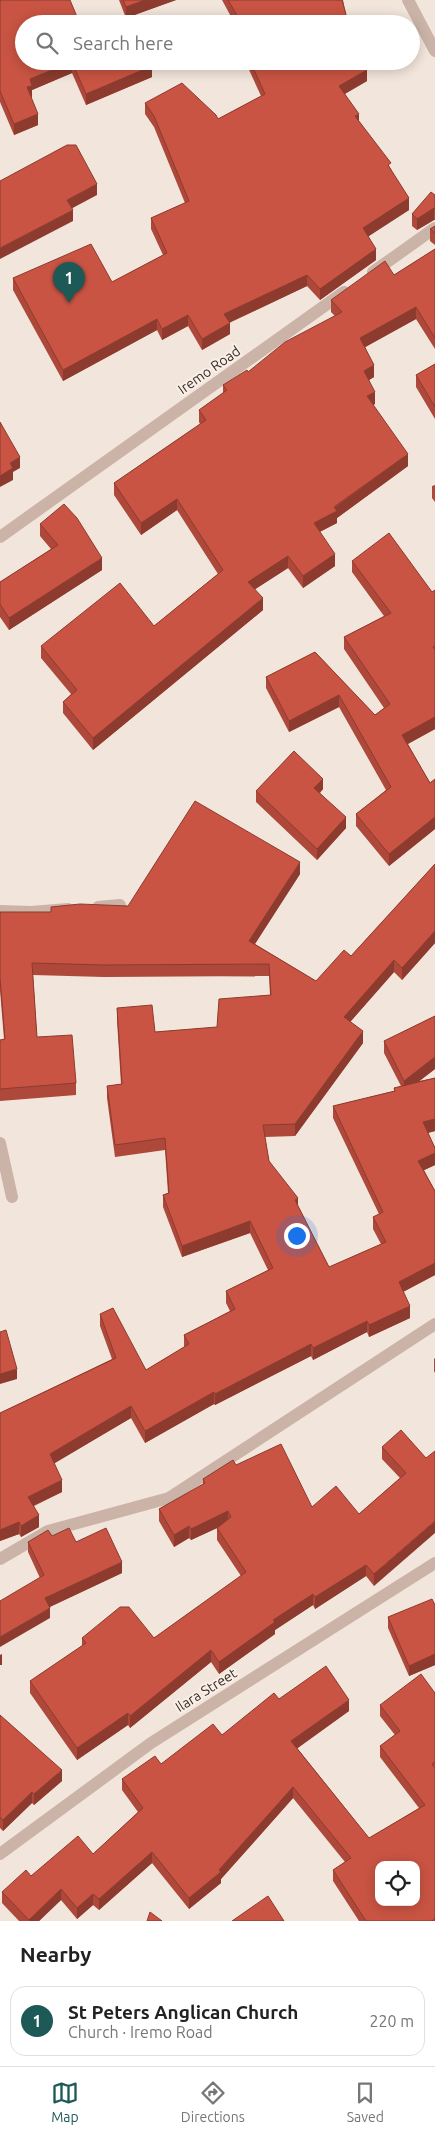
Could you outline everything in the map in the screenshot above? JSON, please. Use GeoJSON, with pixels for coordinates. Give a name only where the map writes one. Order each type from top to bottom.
{"type":"FeatureCollection","features":[{"type":"Feature","properties":{"kind":"street"},"geometry":{"type":"LineString","coordinates":[[408,0],[416,15]]}},
{"type":"Feature","properties":{"kind":"street"},"geometry":{"type":"LineString","coordinates":[[420,23],[435,51]]}},
{"type":"Feature","properties":{"kind":"street","name":"Iremo Road"},"geometry":{"type":"LineString","coordinates":[[0,537],[435,228]]}},
{"type":"Feature","properties":{"kind":"street"},"geometry":{"type":"LineString","coordinates":[[0,911],[31,912],[120,905]]}},
{"type":"Feature","properties":{"kind":"street"},"geometry":{"type":"LineString","coordinates":[[0,1144],[12,1197]]}},
{"type":"Feature","properties":{"kind":"street"},"geometry":{"type":"LineString","coordinates":[[0,1559],[48,1531],[169,1498],[435,1324]]}},
{"type":"Feature","properties":{"kind":"street","name":"Ilara Street"},"geometry":{"type":"LineString","coordinates":[[0,1854],[151,1743],[435,1563]]}},
{"type":"Feature","properties":{"kind":"building"},"geometry":{"type":"Polygon","coordinates":[[[0,0],[70,0],[76,15],[15,15],[15,70],[52,70],[30,79],[32,86],[27,87],[38,114],[14,124],[0,91],[0,0]]]}},
{"type":"Feature","properties":{"kind":"building"},"geometry":{"type":"Polygon","coordinates":[[[123,0],[145,0],[126,7],[123,0]]]}},
{"type":"Feature","properties":{"kind":"building"},"geometry":{"type":"Polygon","coordinates":[[[228,0],[342,0],[346,15],[237,15],[228,0]]]}},
{"type":"Feature","properties":{"kind":"building"},"geometry":{"type":"Polygon","coordinates":[[[76,70],[143,70],[86,94],[76,70]]]}},
{"type":"Feature","properties":{"kind":"building"},"geometry":{"type":"Polygon","coordinates":[[[254,70],[367,70],[339,86],[359,114],[355,116],[391,163],[388,165],[409,198],[363,228],[376,249],[320,289],[307,275],[224,314],[230,323],[202,339],[188,315],[162,329],[157,319],[63,370],[13,278],[91,244],[112,282],[167,253],[151,218],[189,201],[154,116],[145,103],[182,83],[218,119],[265,94],[254,70]]]}},
{"type":"Feature","properties":{"kind":"building"},"geometry":{"type":"Polygon","coordinates":[[[67,145],[76,145],[97,184],[67,200],[73,210],[0,248],[0,181],[67,145]]]}},
{"type":"Feature","properties":{"kind":"building"},"geometry":{"type":"Polygon","coordinates":[[[431,192],[435,195],[435,209],[417,219],[412,214],[431,192]]]}},
{"type":"Feature","properties":{"kind":"building"},"geometry":{"type":"Polygon","coordinates":[[[435,226],[435,233],[430,229],[435,226]]]}},
{"type":"Feature","properties":{"kind":"building"},"geometry":{"type":"Polygon","coordinates":[[[435,249],[435,338],[416,307],[360,338],[374,365],[364,371],[375,392],[367,396],[408,454],[334,507],[337,511],[314,523],[335,554],[303,576],[288,556],[248,582],[263,598],[93,738],[63,702],[77,690],[41,646],[120,583],[154,626],[223,570],[177,499],[141,523],[114,483],[206,420],[199,410],[227,390],[223,385],[247,370],[248,372],[285,342],[342,312],[331,300],[385,261],[394,275],[435,249]]]}},
{"type":"Feature","properties":{"kind":"building"},"geometry":{"type":"Polygon","coordinates":[[[435,364],[435,407],[416,375],[435,364]]]}},
{"type":"Feature","properties":{"kind":"building"},"geometry":{"type":"Polygon","coordinates":[[[0,422],[20,457],[10,463],[13,468],[0,476],[0,422]]]}},
{"type":"Feature","properties":{"kind":"building"},"geometry":{"type":"Polygon","coordinates":[[[64,504],[77,518],[102,558],[9,618],[0,604],[0,582],[58,545],[40,524],[64,504]]]}},
{"type":"Feature","properties":{"kind":"building"},"geometry":{"type":"Polygon","coordinates":[[[389,533],[432,592],[435,590],[435,646],[433,647],[435,650],[435,717],[402,735],[430,783],[435,779],[435,817],[389,854],[356,814],[391,787],[339,695],[289,721],[266,677],[315,652],[375,715],[390,704],[344,637],[391,613],[352,561],[389,533]]]}},
{"type":"Feature","properties":{"kind":"building"},"geometry":{"type":"Polygon","coordinates":[[[294,751],[323,779],[314,788],[346,817],[317,849],[256,791],[294,751]]]}},
{"type":"Feature","properties":{"kind":"building"},"geometry":{"type":"Polygon","coordinates":[[[195,801],[300,862],[249,941],[316,981],[344,950],[351,956],[435,864],[435,931],[402,968],[394,960],[344,1017],[363,1031],[295,1124],[263,1125],[269,1161],[298,1198],[295,1200],[329,1267],[386,1242],[373,1217],[383,1212],[333,1106],[395,1091],[394,1088],[435,1078],[435,1119],[423,1122],[435,1148],[435,1153],[418,1161],[435,1191],[435,1263],[399,1282],[410,1306],[369,1325],[367,1321],[313,1348],[311,1344],[215,1394],[214,1392],[145,1431],[131,1406],[50,1454],[62,1480],[28,1497],[39,1515],[21,1526],[19,1522],[0,1530],[0,1413],[116,1358],[100,1314],[113,1308],[146,1370],[189,1344],[184,1335],[235,1309],[226,1291],[273,1268],[250,1221],[182,1246],[163,1195],[169,1193],[165,1138],[115,1145],[107,1086],[122,1084],[117,1008],[152,1005],[155,1032],[217,1027],[219,999],[271,995],[269,964],[104,965],[32,963],[37,1037],[72,1035],[76,1083],[0,1089],[0,1040],[5,1039],[0,978],[0,912],[51,912],[51,907],[80,904],[128,906],[195,801]]]}},
{"type":"Feature","properties":{"kind":"building"},"geometry":{"type":"Polygon","coordinates":[[[435,1016],[435,1057],[404,1081],[384,1041],[435,1016]]]}},
{"type":"Feature","properties":{"kind":"building"},"geometry":{"type":"Polygon","coordinates":[[[6,1330],[17,1369],[0,1374],[0,1332],[6,1330]]]}},
{"type":"Feature","properties":{"kind":"building"},"geometry":{"type":"Polygon","coordinates":[[[401,1430],[426,1458],[435,1451],[435,1521],[374,1574],[366,1565],[315,1597],[313,1594],[273,1620],[275,1622],[219,1662],[211,1650],[130,1716],[128,1713],[77,1748],[30,1681],[86,1643],[82,1638],[120,1607],[129,1607],[154,1638],[246,1572],[217,1528],[231,1517],[228,1511],[191,1529],[189,1526],[174,1535],[159,1509],[205,1483],[203,1479],[233,1460],[236,1465],[281,1444],[312,1507],[336,1486],[359,1514],[406,1473],[382,1447],[401,1430]]]}},
{"type":"Feature","properties":{"kind":"building"},"geometry":{"type":"Polygon","coordinates":[[[69,1528],[76,1542],[106,1528],[122,1562],[45,1598],[50,1608],[0,1637],[0,1601],[44,1575],[28,1542],[48,1530],[52,1536],[69,1528]]]}},
{"type":"Feature","properties":{"kind":"building"},"geometry":{"type":"Polygon","coordinates":[[[432,1599],[435,1605],[435,1654],[409,1666],[388,1617],[432,1599]]]}},
{"type":"Feature","properties":{"kind":"building"},"geometry":{"type":"Polygon","coordinates":[[[326,1666],[349,1700],[291,1741],[369,1838],[425,1805],[380,1746],[400,1731],[380,1705],[421,1674],[435,1693],[435,1762],[432,1764],[435,1768],[435,1918],[432,1921],[366,1921],[333,1870],[351,1858],[293,1787],[219,1870],[221,1872],[189,1898],[152,1852],[99,1899],[93,1894],[77,1908],[61,1889],[29,1920],[2,1892],[26,1870],[31,1876],[78,1836],[93,1854],[143,1808],[122,1779],[155,1756],[161,1764],[213,1724],[222,1735],[274,1693],[279,1699],[326,1666]]]}},
{"type":"Feature","properties":{"kind":"building"},"geometry":{"type":"Polygon","coordinates":[[[0,1715],[62,1770],[34,1794],[32,1792],[3,1820],[0,1817],[0,1715]]]}},
{"type":"Feature","properties":{"kind":"building"},"geometry":{"type":"Polygon","coordinates":[[[268,1896],[284,1921],[232,1921],[268,1896]]]}},
{"type":"Feature","properties":{"kind":"building"},"geometry":{"type":"Polygon","coordinates":[[[150,1912],[162,1921],[147,1921],[150,1912]]]}},
{"type":"Feature","properties":{"kind":"place","name":"St Peters Anglican Church"},"geometry":{"type":"Point","coordinates":[69,303]}}]}
